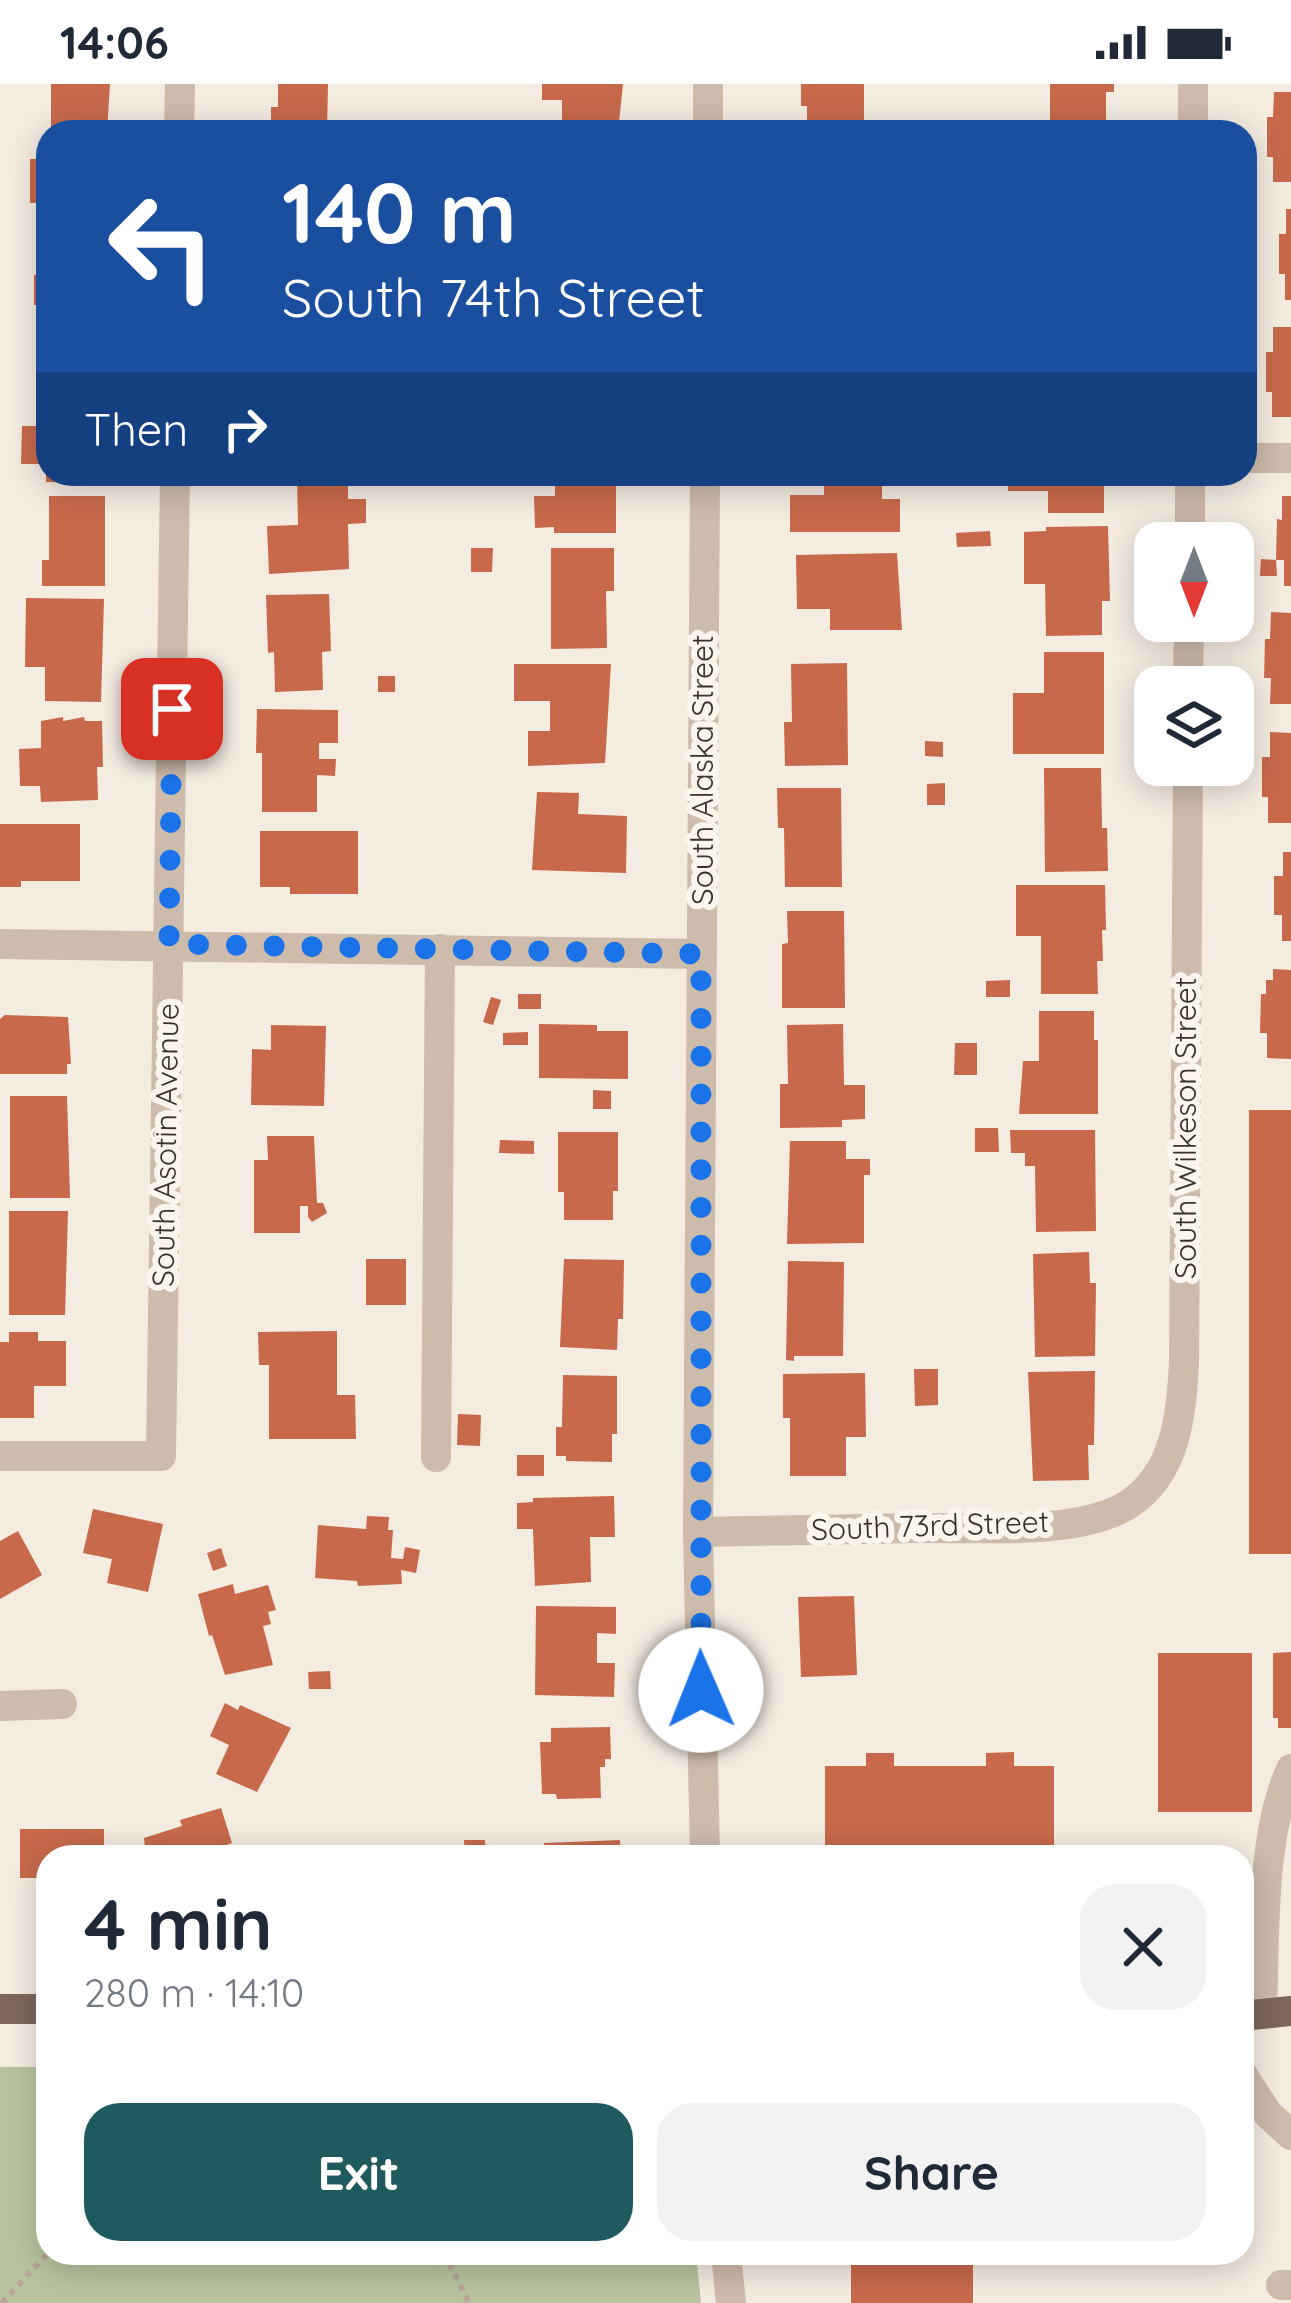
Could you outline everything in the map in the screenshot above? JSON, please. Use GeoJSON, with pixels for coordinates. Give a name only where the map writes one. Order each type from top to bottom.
{"type":"FeatureCollection","features":[{"type":"Feature","properties":{"kind":"main road"},"geometry":{"type":"LineString","coordinates":[[0,2009],[36,2009]]}},
{"type":"Feature","properties":{"kind":"street"},"geometry":{"type":"LineString","coordinates":[[179,120],[180,84]]}},
{"type":"Feature","properties":{"kind":"street"},"geometry":{"type":"LineString","coordinates":[[708,84],[708,120]]}},
{"type":"Feature","properties":{"kind":"street"},"geometry":{"type":"LineString","coordinates":[[1193,84],[1193,120]]}},
{"type":"Feature","properties":{"kind":"street"},"geometry":{"type":"LineString","coordinates":[[1257,458],[1291,458]]}},
{"type":"Feature","properties":{"kind":"street","name":"South Asotin Avenue"},"geometry":{"type":"LineString","coordinates":[[0,1456],[161,1456],[175,486]]}},
{"type":"Feature","properties":{"kind":"street","name":"South Alaska Street"},"geometry":{"type":"LineString","coordinates":[[705,486],[698,1532],[705,1845]]}},
{"type":"Feature","properties":{"kind":"street"},"geometry":{"type":"LineString","coordinates":[[1190,486],[1190,522]]}},
{"type":"Feature","properties":{"kind":"street","name":"South Wilkeson Street"},"geometry":{"type":"LineString","coordinates":[[1151,1485],[1176,1437],[1184,1363],[1188,786]]}},
{"type":"Feature","properties":{"kind":"street"},"geometry":{"type":"LineString","coordinates":[[0,944],[701,954]]}},
{"type":"Feature","properties":{"kind":"street"},"geometry":{"type":"LineString","coordinates":[[436,1457],[440,949]]}},
{"type":"Feature","properties":{"kind":"street","name":"South 73rd Street"},"geometry":{"type":"LineString","coordinates":[[698,1532],[1048,1524],[1108,1514],[1130,1504],[1151,1485]]}},
{"type":"Feature","properties":{"kind":"street"},"geometry":{"type":"LineString","coordinates":[[0,1706],[62,1704]]}},
{"type":"Feature","properties":{"kind":"street"},"geometry":{"type":"LineString","coordinates":[[1265,2014],[1267,1893],[1281,1799],[1291,1769]]}},
{"type":"Feature","properties":{"kind":"street"},"geometry":{"type":"LineString","coordinates":[[1254,2092],[1291,2135]]}},
{"type":"Feature","properties":{"kind":"street"},"geometry":{"type":"LineString","coordinates":[[726,2265],[731,2303]]}},
{"type":"Feature","properties":{"kind":"path"},"geometry":{"type":"LineString","coordinates":[[2,2303],[37,2265]]}},
{"type":"Feature","properties":{"kind":"path"},"geometry":{"type":"LineString","coordinates":[[450,2265],[470,2303]]}},
{"type":"Feature","properties":{"kind":"green space"},"geometry":{"type":"Polygon","coordinates":[[[0,2067],[36,2067],[36,2265],[697,2265],[701,2303],[0,2303],[0,2067]]]}},
{"type":"Feature","properties":{"kind":"building"},"geometry":{"type":"Polygon","coordinates":[[[51,84],[110,84],[108,120],[51,120],[51,84]]]}},
{"type":"Feature","properties":{"kind":"building"},"geometry":{"type":"Polygon","coordinates":[[[278,84],[328,84],[327,120],[271,120],[271,107],[278,107],[278,84]]]}},
{"type":"Feature","properties":{"kind":"building"},"geometry":{"type":"Polygon","coordinates":[[[542,84],[623,84],[619,120],[562,120],[562,100],[542,100],[542,84]]]}},
{"type":"Feature","properties":{"kind":"building"},"geometry":{"type":"Polygon","coordinates":[[[801,84],[864,84],[864,120],[807,120],[807,106],[801,106],[801,84]]]}},
{"type":"Feature","properties":{"kind":"building"},"geometry":{"type":"Polygon","coordinates":[[[1050,84],[1114,84],[1114,92],[1106,92],[1106,120],[1050,120],[1050,84]]]}},
{"type":"Feature","properties":{"kind":"building"},"geometry":{"type":"Polygon","coordinates":[[[1274,92],[1291,92],[1291,182],[1273,182],[1273,157],[1267,157],[1267,117],[1273,117],[1274,92]]]}},
{"type":"Feature","properties":{"kind":"building"},"geometry":{"type":"Polygon","coordinates":[[[30,159],[36,159],[36,203],[30,203],[30,159]]]}},
{"type":"Feature","properties":{"kind":"building"},"geometry":{"type":"Polygon","coordinates":[[[1286,209],[1291,209],[1291,300],[1285,300],[1285,274],[1279,274],[1279,234],[1286,234],[1286,209]]]}},
{"type":"Feature","properties":{"kind":"building"},"geometry":{"type":"Polygon","coordinates":[[[1273,327],[1291,327],[1291,417],[1272,417],[1272,392],[1266,392],[1266,352],[1273,352],[1273,327]]]}},
{"type":"Feature","properties":{"kind":"building"},"geometry":{"type":"Polygon","coordinates":[[[22,426],[36,426],[36,464],[21,464],[22,426]]]}},
{"type":"Feature","properties":{"kind":"building"},"geometry":{"type":"Polygon","coordinates":[[[297,486],[348,486],[348,499],[366,499],[366,523],[348,524],[349,569],[269,574],[267,526],[298,525],[297,486]]]}},
{"type":"Feature","properties":{"kind":"building"},"geometry":{"type":"Polygon","coordinates":[[[555,486],[616,486],[616,533],[554,533],[554,527],[535,528],[534,496],[555,496],[555,486]]]}},
{"type":"Feature","properties":{"kind":"building"},"geometry":{"type":"Polygon","coordinates":[[[824,486],[882,486],[882,499],[900,499],[900,532],[790,532],[790,495],[824,495],[824,486]]]}},
{"type":"Feature","properties":{"kind":"building"},"geometry":{"type":"Polygon","coordinates":[[[1008,486],[1104,486],[1104,513],[1048,513],[1048,491],[1008,491],[1008,486]]]}},
{"type":"Feature","properties":{"kind":"building"},"geometry":{"type":"Polygon","coordinates":[[[49,496],[105,496],[105,586],[42,586],[42,560],[49,560],[49,496]]]}},
{"type":"Feature","properties":{"kind":"building"},"geometry":{"type":"Polygon","coordinates":[[[1282,496],[1291,496],[1291,586],[1284,586],[1284,560],[1276,560],[1282,496]]]}},
{"type":"Feature","properties":{"kind":"building"},"geometry":{"type":"Polygon","coordinates":[[[1108,526],[1110,601],[1102,601],[1102,635],[1046,636],[1045,584],[1024,584],[1024,532],[1108,526]]]}},
{"type":"Feature","properties":{"kind":"building"},"geometry":{"type":"Polygon","coordinates":[[[990,531],[991,546],[957,547],[956,533],[990,531]]]}},
{"type":"Feature","properties":{"kind":"building"},"geometry":{"type":"Polygon","coordinates":[[[471,548],[493,548],[492,572],[471,572],[471,548]]]}},
{"type":"Feature","properties":{"kind":"building"},"geometry":{"type":"Polygon","coordinates":[[[551,548],[614,548],[614,591],[606,591],[607,648],[551,649],[551,548]]]}},
{"type":"Feature","properties":{"kind":"building"},"geometry":{"type":"Polygon","coordinates":[[[897,553],[902,630],[830,630],[830,609],[797,609],[796,555],[897,553]]]}},
{"type":"Feature","properties":{"kind":"building"},"geometry":{"type":"Polygon","coordinates":[[[1261,559],[1276,560],[1277,576],[1260,576],[1261,559]]]}},
{"type":"Feature","properties":{"kind":"building"},"geometry":{"type":"Polygon","coordinates":[[[329,594],[331,651],[322,652],[323,690],[275,692],[266,595],[329,594]]]}},
{"type":"Feature","properties":{"kind":"building"},"geometry":{"type":"Polygon","coordinates":[[[26,598],[104,599],[101,702],[45,701],[45,667],[25,667],[26,598]]]}},
{"type":"Feature","properties":{"kind":"building"},"geometry":{"type":"Polygon","coordinates":[[[1271,612],[1291,613],[1291,704],[1270,704],[1271,678],[1264,678],[1271,612]]]}},
{"type":"Feature","properties":{"kind":"building"},"geometry":{"type":"Polygon","coordinates":[[[1044,652],[1104,652],[1104,754],[1013,754],[1013,693],[1044,693],[1044,652]]]}},
{"type":"Feature","properties":{"kind":"building"},"geometry":{"type":"Polygon","coordinates":[[[847,663],[848,765],[785,766],[784,722],[792,722],[791,664],[847,663]]]}},
{"type":"Feature","properties":{"kind":"building"},"geometry":{"type":"Polygon","coordinates":[[[514,664],[611,664],[605,763],[528,766],[528,731],[550,731],[550,701],[514,701],[514,664]]]}},
{"type":"Feature","properties":{"kind":"building"},"geometry":{"type":"Polygon","coordinates":[[[378,676],[395,676],[395,692],[378,692],[378,676]]]}},
{"type":"Feature","properties":{"kind":"building"},"geometry":{"type":"Polygon","coordinates":[[[257,709],[338,710],[338,743],[319,743],[319,759],[336,759],[335,776],[317,775],[317,812],[262,812],[257,709]]]}},
{"type":"Feature","properties":{"kind":"building"},"geometry":{"type":"Polygon","coordinates":[[[63,717],[63,721],[84,717],[85,721],[102,721],[98,800],[41,802],[40,786],[20,786],[19,749],[41,748],[41,721],[63,717]]]}},
{"type":"Feature","properties":{"kind":"building"},"geometry":{"type":"Polygon","coordinates":[[[1270,732],[1291,733],[1291,823],[1268,823],[1268,797],[1262,797],[1262,757],[1270,757],[1270,732]]]}},
{"type":"Feature","properties":{"kind":"building"},"geometry":{"type":"Polygon","coordinates":[[[925,741],[943,742],[943,757],[925,756],[925,741]]]}},
{"type":"Feature","properties":{"kind":"building"},"geometry":{"type":"Polygon","coordinates":[[[1044,768],[1101,768],[1108,871],[1045,872],[1044,768]]]}},
{"type":"Feature","properties":{"kind":"building"},"geometry":{"type":"Polygon","coordinates":[[[945,783],[945,805],[927,805],[927,784],[945,783]]]}},
{"type":"Feature","properties":{"kind":"building"},"geometry":{"type":"Polygon","coordinates":[[[777,788],[841,788],[842,887],[785,887],[784,828],[778,828],[777,788]]]}},
{"type":"Feature","properties":{"kind":"building"},"geometry":{"type":"Polygon","coordinates":[[[537,792],[579,793],[578,814],[627,816],[626,873],[532,870],[537,792]]]}},
{"type":"Feature","properties":{"kind":"building"},"geometry":{"type":"Polygon","coordinates":[[[0,824],[80,824],[80,881],[21,881],[21,887],[0,887],[0,824]]]}},
{"type":"Feature","properties":{"kind":"building"},"geometry":{"type":"Polygon","coordinates":[[[260,831],[358,831],[358,894],[290,894],[290,887],[260,887],[260,831]]]}},
{"type":"Feature","properties":{"kind":"building"},"geometry":{"type":"Polygon","coordinates":[[[1283,852],[1291,852],[1291,941],[1282,941],[1282,915],[1274,915],[1274,876],[1283,876],[1283,852]]]}},
{"type":"Feature","properties":{"kind":"building"},"geometry":{"type":"Polygon","coordinates":[[[1016,885],[1105,885],[1106,930],[1102,930],[1103,961],[1097,961],[1098,994],[1041,994],[1041,936],[1016,936],[1016,885]]]}},
{"type":"Feature","properties":{"kind":"building"},"geometry":{"type":"Polygon","coordinates":[[[787,911],[844,911],[845,1008],[782,1008],[787,911]]]}},
{"type":"Feature","properties":{"kind":"building"},"geometry":{"type":"Polygon","coordinates":[[[1273,969],[1291,970],[1291,1059],[1267,1058],[1267,1033],[1260,1033],[1261,994],[1266,994],[1266,980],[1273,980],[1273,969]]]}},
{"type":"Feature","properties":{"kind":"building"},"geometry":{"type":"Polygon","coordinates":[[[1010,980],[1010,997],[986,997],[986,981],[1010,980]]]}},
{"type":"Feature","properties":{"kind":"building"},"geometry":{"type":"Polygon","coordinates":[[[518,994],[541,994],[541,1009],[518,1009],[518,994]]]}},
{"type":"Feature","properties":{"kind":"building"},"geometry":{"type":"Polygon","coordinates":[[[491,997],[501,1000],[493,1025],[483,1022],[491,997]]]}},
{"type":"Feature","properties":{"kind":"building"},"geometry":{"type":"Polygon","coordinates":[[[1039,1011],[1094,1011],[1098,1114],[1019,1114],[1023,1061],[1039,1061],[1039,1011]]]}},
{"type":"Feature","properties":{"kind":"building"},"geometry":{"type":"Polygon","coordinates":[[[5,1015],[68,1017],[71,1064],[67,1064],[67,1074],[0,1074],[0,1019],[5,1015]]]}},
{"type":"Feature","properties":{"kind":"building"},"geometry":{"type":"Polygon","coordinates":[[[539,1024],[628,1031],[628,1079],[539,1078],[539,1024]]]}},
{"type":"Feature","properties":{"kind":"building"},"geometry":{"type":"Polygon","coordinates":[[[843,1024],[844,1085],[865,1085],[865,1119],[842,1120],[842,1127],[780,1128],[780,1084],[788,1084],[787,1025],[843,1024]]]}},
{"type":"Feature","properties":{"kind":"building"},"geometry":{"type":"Polygon","coordinates":[[[271,1025],[326,1026],[324,1106],[251,1105],[252,1049],[271,1050],[271,1025]]]}},
{"type":"Feature","properties":{"kind":"building"},"geometry":{"type":"Polygon","coordinates":[[[528,1032],[528,1045],[503,1045],[503,1033],[528,1032]]]}},
{"type":"Feature","properties":{"kind":"building"},"geometry":{"type":"Polygon","coordinates":[[[955,1043],[977,1043],[977,1075],[954,1075],[955,1043]]]}},
{"type":"Feature","properties":{"kind":"building"},"geometry":{"type":"Polygon","coordinates":[[[593,1090],[611,1091],[611,1109],[593,1109],[593,1090]]]}},
{"type":"Feature","properties":{"kind":"building"},"geometry":{"type":"Polygon","coordinates":[[[10,1096],[67,1096],[70,1198],[10,1198],[10,1096]]]}},
{"type":"Feature","properties":{"kind":"building"},"geometry":{"type":"Polygon","coordinates":[[[1249,1110],[1291,1110],[1291,1554],[1249,1554],[1249,1110]]]}},
{"type":"Feature","properties":{"kind":"building"},"geometry":{"type":"Polygon","coordinates":[[[975,1128],[998,1128],[999,1152],[975,1152],[975,1128]]]}},
{"type":"Feature","properties":{"kind":"building"},"geometry":{"type":"Polygon","coordinates":[[[1010,1130],[1095,1130],[1096,1231],[1036,1232],[1035,1166],[1025,1166],[1025,1153],[1011,1153],[1010,1130]]]}},
{"type":"Feature","properties":{"kind":"building"},"geometry":{"type":"Polygon","coordinates":[[[558,1132],[618,1132],[613,1220],[564,1220],[564,1192],[558,1192],[558,1132]]]}},
{"type":"Feature","properties":{"kind":"building"},"geometry":{"type":"Polygon","coordinates":[[[267,1136],[314,1136],[317,1203],[323,1203],[327,1213],[312,1222],[308,1206],[300,1206],[300,1233],[254,1233],[254,1160],[268,1160],[267,1136]]]}},
{"type":"Feature","properties":{"kind":"building"},"geometry":{"type":"Polygon","coordinates":[[[500,1140],[534,1141],[534,1154],[499,1153],[500,1140]]]}},
{"type":"Feature","properties":{"kind":"building"},"geometry":{"type":"Polygon","coordinates":[[[790,1141],[846,1141],[846,1159],[870,1159],[870,1175],[864,1175],[864,1243],[787,1244],[790,1141]]]}},
{"type":"Feature","properties":{"kind":"building"},"geometry":{"type":"Polygon","coordinates":[[[9,1211],[68,1211],[65,1315],[9,1315],[9,1211]]]}},
{"type":"Feature","properties":{"kind":"building"},"geometry":{"type":"Polygon","coordinates":[[[1089,1252],[1090,1283],[1096,1283],[1095,1356],[1035,1357],[1033,1254],[1089,1252]]]}},
{"type":"Feature","properties":{"kind":"building"},"geometry":{"type":"Polygon","coordinates":[[[366,1259],[406,1259],[406,1305],[366,1305],[366,1259]]]}},
{"type":"Feature","properties":{"kind":"building"},"geometry":{"type":"Polygon","coordinates":[[[564,1259],[624,1260],[617,1350],[560,1347],[564,1259]]]}},
{"type":"Feature","properties":{"kind":"building"},"geometry":{"type":"Polygon","coordinates":[[[788,1261],[844,1262],[843,1356],[786,1360],[788,1261]]]}},
{"type":"Feature","properties":{"kind":"building"},"geometry":{"type":"Polygon","coordinates":[[[337,1331],[337,1395],[355,1395],[356,1439],[269,1439],[269,1365],[259,1365],[258,1332],[337,1331]]]}},
{"type":"Feature","properties":{"kind":"building"},"geometry":{"type":"Polygon","coordinates":[[[9,1332],[38,1332],[38,1341],[66,1341],[66,1386],[34,1386],[34,1418],[0,1418],[0,1342],[9,1342],[9,1332]]]}},
{"type":"Feature","properties":{"kind":"building"},"geometry":{"type":"Polygon","coordinates":[[[914,1369],[938,1369],[938,1405],[915,1406],[914,1369]]]}},
{"type":"Feature","properties":{"kind":"building"},"geometry":{"type":"Polygon","coordinates":[[[1095,1371],[1089,1480],[1033,1481],[1028,1372],[1095,1371]]]}},
{"type":"Feature","properties":{"kind":"building"},"geometry":{"type":"Polygon","coordinates":[[[865,1373],[866,1437],[846,1437],[846,1476],[790,1476],[790,1418],[783,1418],[783,1374],[865,1373]]]}},
{"type":"Feature","properties":{"kind":"building"},"geometry":{"type":"Polygon","coordinates":[[[563,1375],[617,1376],[612,1462],[566,1461],[566,1456],[556,1456],[563,1375]]]}},
{"type":"Feature","properties":{"kind":"building"},"geometry":{"type":"Polygon","coordinates":[[[458,1414],[481,1415],[480,1446],[457,1445],[458,1414]]]}},
{"type":"Feature","properties":{"kind":"building"},"geometry":{"type":"Polygon","coordinates":[[[517,1455],[544,1455],[544,1476],[517,1476],[517,1455]]]}},
{"type":"Feature","properties":{"kind":"building"},"geometry":{"type":"Polygon","coordinates":[[[614,1496],[615,1537],[590,1537],[591,1582],[535,1586],[533,1529],[517,1529],[517,1503],[533,1502],[533,1498],[614,1496]]]}},
{"type":"Feature","properties":{"kind":"building"},"geometry":{"type":"Polygon","coordinates":[[[93,1509],[163,1524],[148,1592],[107,1583],[112,1559],[83,1553],[93,1509]]]}},
{"type":"Feature","properties":{"kind":"building"},"geometry":{"type":"Polygon","coordinates":[[[367,1516],[389,1517],[391,1558],[403,1559],[405,1547],[420,1550],[416,1573],[401,1570],[402,1584],[358,1586],[357,1581],[315,1578],[318,1525],[366,1529],[367,1516]]]}},
{"type":"Feature","properties":{"kind":"building"},"geometry":{"type":"Polygon","coordinates":[[[18,1531],[42,1575],[0,1599],[0,1541],[18,1531]]]}},
{"type":"Feature","properties":{"kind":"building"},"geometry":{"type":"Polygon","coordinates":[[[221,1548],[227,1566],[213,1571],[207,1553],[221,1548]]]}},
{"type":"Feature","properties":{"kind":"building"},"geometry":{"type":"Polygon","coordinates":[[[233,1584],[235,1594],[268,1585],[276,1610],[268,1612],[271,1624],[263,1626],[273,1665],[225,1675],[198,1594],[233,1584]]]}},
{"type":"Feature","properties":{"kind":"building"},"geometry":{"type":"Polygon","coordinates":[[[854,1596],[857,1675],[801,1677],[798,1597],[854,1596]]]}},
{"type":"Feature","properties":{"kind":"building"},"geometry":{"type":"Polygon","coordinates":[[[536,1606],[616,1607],[616,1634],[597,1633],[597,1663],[615,1663],[614,1697],[535,1695],[536,1606]]]}},
{"type":"Feature","properties":{"kind":"building"},"geometry":{"type":"Polygon","coordinates":[[[1291,1652],[1291,1728],[1278,1728],[1278,1718],[1273,1718],[1273,1653],[1291,1652]]]}},
{"type":"Feature","properties":{"kind":"building"},"geometry":{"type":"Polygon","coordinates":[[[1158,1653],[1252,1653],[1252,1812],[1158,1812],[1158,1653]]]}},
{"type":"Feature","properties":{"kind":"building"},"geometry":{"type":"Polygon","coordinates":[[[330,1671],[331,1689],[309,1689],[308,1672],[330,1671]]]}},
{"type":"Feature","properties":{"kind":"building"},"geometry":{"type":"Polygon","coordinates":[[[225,1703],[291,1728],[257,1792],[216,1774],[229,1745],[210,1736],[225,1703]]]}},
{"type":"Feature","properties":{"kind":"building"},"geometry":{"type":"Polygon","coordinates":[[[610,1727],[611,1759],[600,1767],[601,1798],[557,1799],[556,1794],[542,1794],[540,1742],[551,1742],[551,1728],[610,1727]]]}},
{"type":"Feature","properties":{"kind":"building"},"geometry":{"type":"Polygon","coordinates":[[[1014,1752],[1014,1766],[1054,1766],[1054,1845],[825,1845],[825,1766],[866,1766],[866,1753],[894,1753],[894,1766],[986,1766],[986,1753],[1014,1752]]]}},
{"type":"Feature","properties":{"kind":"building"},"geometry":{"type":"Polygon","coordinates":[[[221,1808],[232,1843],[145,1845],[144,1838],[182,1826],[180,1820],[221,1808]]]}},
{"type":"Feature","properties":{"kind":"building"},"geometry":{"type":"Polygon","coordinates":[[[20,1829],[104,1829],[104,1845],[36,1845],[36,1878],[20,1878],[20,1829]]]}},
{"type":"Feature","properties":{"kind":"building"},"geometry":{"type":"Polygon","coordinates":[[[464,1840],[485,1840],[485,1845],[464,1845],[464,1840]]]}},
{"type":"Feature","properties":{"kind":"building"},"geometry":{"type":"Polygon","coordinates":[[[620,1840],[620,1845],[544,1845],[620,1840]]]}},
{"type":"Feature","properties":{"kind":"building"},"geometry":{"type":"Polygon","coordinates":[[[851,2265],[973,2265],[973,2303],[851,2303],[851,2265]]]}},
{"type":"Feature","properties":{"kind":"route"},"geometry":{"type":"LineString","coordinates":[[172,709],[169,944],[701,954],[701,1690]]}}]}
